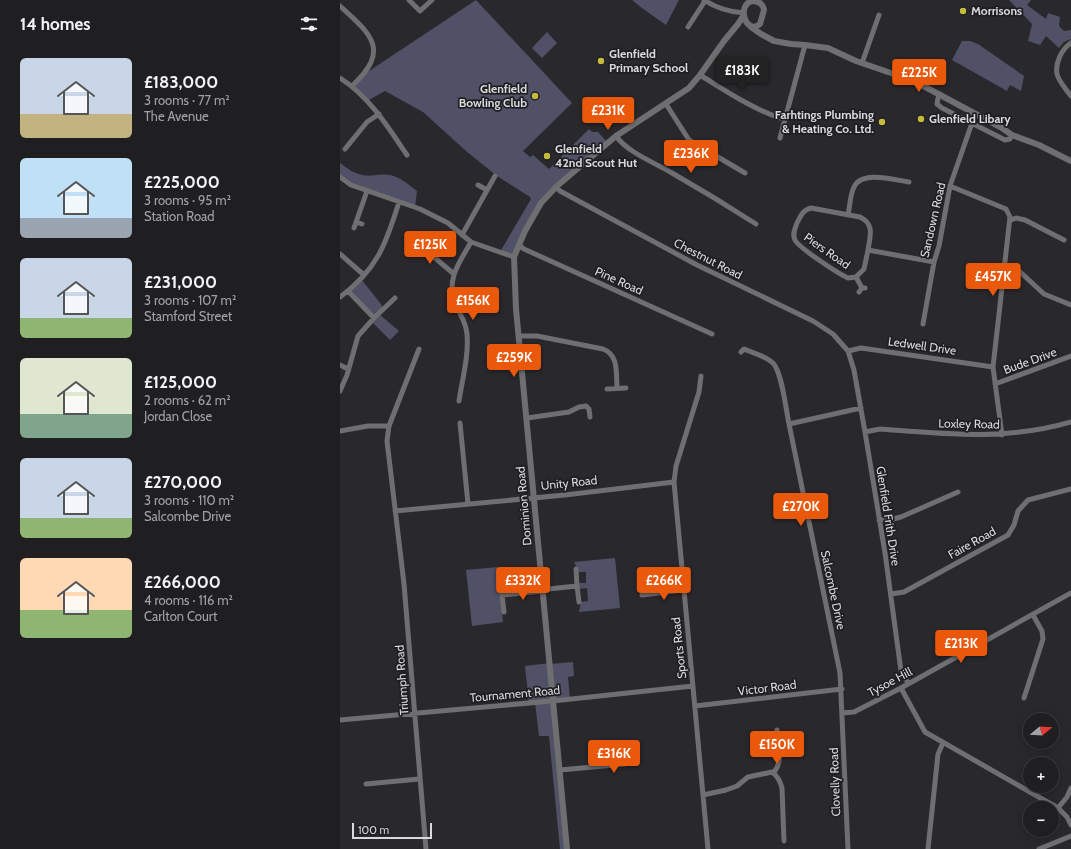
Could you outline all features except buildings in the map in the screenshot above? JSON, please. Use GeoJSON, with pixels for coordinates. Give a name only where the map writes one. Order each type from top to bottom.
{"type":"FeatureCollection","features":[{"type":"Feature","properties":{"kind":"street"},"geometry":{"type":"LineString","coordinates":[[409,0],[420,11],[432,0]]}},
{"type":"Feature","properties":{"kind":"street"},"geometry":{"type":"LineString","coordinates":[[688,27],[704,0],[720,8],[744,14]]}},
{"type":"Feature","properties":{"kind":"street"},"geometry":{"type":"LineString","coordinates":[[766,36],[760,24],[767,0]]}},
{"type":"Feature","properties":{"kind":"street"},"geometry":{"type":"LineString","coordinates":[[340,177],[348,183],[366,191],[420,209],[448,223],[471,242],[514,257],[534,212],[556,187],[616,136],[689,88],[700,76],[714,54],[735,29],[744,14],[746,5],[749,1],[759,2],[764,8]]}},
{"type":"Feature","properties":{"kind":"street"},"geometry":{"type":"LineString","coordinates":[[340,6],[369,36],[374,44],[374,54],[363,75],[353,85]]}},
{"type":"Feature","properties":{"kind":"street"},"geometry":{"type":"LineString","coordinates":[[744,14],[751,27],[766,36],[780,42],[828,48],[862,63],[914,81],[1012,135],[1039,145],[1071,161]]}},
{"type":"Feature","properties":{"kind":"street"},"geometry":{"type":"LineString","coordinates":[[862,63],[879,15]]}},
{"type":"Feature","properties":{"kind":"street"},"geometry":{"type":"LineString","coordinates":[[735,29],[743,26],[757,26],[760,24]]}},
{"type":"Feature","properties":{"kind":"street"},"geometry":{"type":"LineString","coordinates":[[1071,43],[1061,52],[1057,73],[1060,81],[1071,96]]}},
{"type":"Feature","properties":{"kind":"street"},"geometry":{"type":"LineString","coordinates":[[780,138],[805,45]]}},
{"type":"Feature","properties":{"kind":"street"},"geometry":{"type":"LineString","coordinates":[[700,76],[748,105],[762,112],[780,118]]}},
{"type":"Feature","properties":{"kind":"street"},"geometry":{"type":"LineString","coordinates":[[340,78],[353,85],[379,114],[407,155]]}},
{"type":"Feature","properties":{"kind":"street"},"geometry":{"type":"LineString","coordinates":[[940,94],[937,101],[939,106],[1005,140],[1010,139],[1012,135]]}},
{"type":"Feature","properties":{"kind":"street"},"geometry":{"type":"LineString","coordinates":[[666,104],[689,140],[745,173]]}},
{"type":"Feature","properties":{"kind":"street"},"geometry":{"type":"LineString","coordinates":[[345,149],[367,122],[379,114]]}},
{"type":"Feature","properties":{"kind":"street","name":"Sandown Road"},"geometry":{"type":"LineString","coordinates":[[923,324],[950,186],[972,123]]}},
{"type":"Feature","properties":{"kind":"street"},"geometry":{"type":"LineString","coordinates":[[616,136],[619,141],[629,148],[756,224]]}},
{"type":"Feature","properties":{"kind":"street"},"geometry":{"type":"LineString","coordinates":[[462,235],[495,176]]}},
{"type":"Feature","properties":{"kind":"street"},"geometry":{"type":"LineString","coordinates":[[848,214],[853,188],[857,182],[871,177],[909,182]]}},
{"type":"Feature","properties":{"kind":"street"},"geometry":{"type":"LineString","coordinates":[[478,185],[487,190]]}},
{"type":"Feature","properties":{"kind":"street"},"geometry":{"type":"LineString","coordinates":[[950,186],[1006,209],[1009,214],[1010,220],[993,367],[1002,435]]}},
{"type":"Feature","properties":{"kind":"street","name":"Chestnut Road"},"geometry":{"type":"LineString","coordinates":[[556,187],[560,191],[697,265],[813,321],[833,334],[848,351]]}},
{"type":"Feature","properties":{"kind":"street"},"geometry":{"type":"LineString","coordinates":[[354,228],[366,191]]}},
{"type":"Feature","properties":{"kind":"street"},"geometry":{"type":"LineString","coordinates":[[340,297],[364,275],[385,245],[399,202]]}},
{"type":"Feature","properties":{"kind":"street","name":"Piers Road"},"geometry":{"type":"LineString","coordinates":[[817,208],[848,214],[866,220],[871,230],[864,269],[856,277],[848,278],[800,246],[794,238],[794,229],[802,212],[806,209],[817,208]]}},
{"type":"Feature","properties":{"kind":"street"},"geometry":{"type":"LineString","coordinates":[[1010,220],[1016,218],[1025,220],[1064,240]]}},
{"type":"Feature","properties":{"kind":"street"},"geometry":{"type":"LineString","coordinates":[[356,222],[362,224]]}},
{"type":"Feature","properties":{"kind":"street"},"geometry":{"type":"LineString","coordinates":[[416,242],[454,274]]}},
{"type":"Feature","properties":{"kind":"street"},"geometry":{"type":"LineString","coordinates":[[459,402],[467,342],[465,324],[455,303],[452,284],[454,274],[471,242]]}},
{"type":"Feature","properties":{"kind":"street","name":"Pine Road"},"geometry":{"type":"LineString","coordinates":[[519,245],[524,249],[712,334]]}},
{"type":"Feature","properties":{"kind":"street","name":"Piers Road"},"geometry":{"type":"LineString","coordinates":[[868,250],[934,262]]}},
{"type":"Feature","properties":{"kind":"street"},"geometry":{"type":"LineString","coordinates":[[340,254],[364,275]]}},
{"type":"Feature","properties":{"kind":"street","name":"Dominion Road"},"geometry":{"type":"LineString","coordinates":[[514,257],[515,293],[526,418],[567,849]]}},
{"type":"Feature","properties":{"kind":"street"},"geometry":{"type":"LineString","coordinates":[[1005,266],[1013,267],[1018,270],[1044,294],[1071,305]]}},
{"type":"Feature","properties":{"kind":"street","name":"Piers Road"},"geometry":{"type":"LineString","coordinates":[[856,277],[862,289]]}},
{"type":"Feature","properties":{"kind":"street"},"geometry":{"type":"LineString","coordinates":[[348,291],[374,318]]}},
{"type":"Feature","properties":{"kind":"street"},"geometry":{"type":"LineString","coordinates":[[340,391],[358,336],[395,298]]}},
{"type":"Feature","properties":{"kind":"street"},"geometry":{"type":"LineString","coordinates":[[519,336],[537,336],[603,349],[609,352],[614,360],[617,388]]}},
{"type":"Feature","properties":{"kind":"street","name":"Ledwell Drive"},"geometry":{"type":"LineString","coordinates":[[848,351],[861,348],[993,367]]}},
{"type":"Feature","properties":{"kind":"street","name":"Triumph Road"},"geometry":{"type":"LineString","coordinates":[[419,349],[389,426],[387,441],[404,592],[426,849]]}},
{"type":"Feature","properties":{"kind":"street","name":"Salcombe Drive"},"geometry":{"type":"LineString","coordinates":[[741,352],[744,349],[768,359],[776,366],[780,375],[840,673],[842,713]]}},
{"type":"Feature","properties":{"kind":"street","name":"Glenfield Frith Drive"},"geometry":{"type":"LineString","coordinates":[[848,351],[854,370],[865,432],[891,594],[901,670],[908,683]]}},
{"type":"Feature","properties":{"kind":"street","name":"Bude Drive"},"geometry":{"type":"LineString","coordinates":[[995,384],[1071,356]]}},
{"type":"Feature","properties":{"kind":"street"},"geometry":{"type":"LineString","coordinates":[[340,365],[348,369]]}},
{"type":"Feature","properties":{"kind":"street","name":"Sports Road"},"geometry":{"type":"LineString","coordinates":[[701,376],[699,392],[676,466],[674,482],[708,849]]}},
{"type":"Feature","properties":{"kind":"street"},"geometry":{"type":"LineString","coordinates":[[607,389],[626,388]]}},
{"type":"Feature","properties":{"kind":"street"},"geometry":{"type":"LineString","coordinates":[[526,418],[568,412],[579,407],[586,406],[589,408],[590,417]]}},
{"type":"Feature","properties":{"kind":"street"},"geometry":{"type":"LineString","coordinates":[[789,424],[861,408]]}},
{"type":"Feature","properties":{"kind":"street","name":"Loxley Road"},"geometry":{"type":"LineString","coordinates":[[865,432],[880,429],[946,434],[1002,435],[1021,433],[1071,422]]}},
{"type":"Feature","properties":{"kind":"street"},"geometry":{"type":"LineString","coordinates":[[460,423],[468,504]]}},
{"type":"Feature","properties":{"kind":"street"},"geometry":{"type":"LineString","coordinates":[[340,430],[368,426],[389,426]]}},
{"type":"Feature","properties":{"kind":"street","name":"Unity Road"},"geometry":{"type":"LineString","coordinates":[[395,511],[674,482]]}},
{"type":"Feature","properties":{"kind":"street","name":"Faire Road"},"geometry":{"type":"LineString","coordinates":[[891,594],[904,592],[1008,535],[1014,525],[1018,512],[1028,500],[1071,489]]}},
{"type":"Feature","properties":{"kind":"street"},"geometry":{"type":"LineString","coordinates":[[879,520],[893,519],[958,492]]}},
{"type":"Feature","properties":{"kind":"street"},"geometry":{"type":"LineString","coordinates":[[576,569],[579,602]]}},
{"type":"Feature","properties":{"kind":"street"},"geometry":{"type":"LineString","coordinates":[[500,577],[504,612]]}},
{"type":"Feature","properties":{"kind":"street"},"geometry":{"type":"LineString","coordinates":[[502,595],[577,586]]}},
{"type":"Feature","properties":{"kind":"street"},"geometry":{"type":"LineString","coordinates":[[642,595],[683,590]]}},
{"type":"Feature","properties":{"kind":"street","name":"Tysoe Hill"},"geometry":{"type":"LineString","coordinates":[[842,713],[854,712],[901,688],[1071,593]]}},
{"type":"Feature","properties":{"kind":"street"},"geometry":{"type":"LineString","coordinates":[[1024,698],[1042,640],[1042,631],[1033,615]]}},
{"type":"Feature","properties":{"kind":"street","name":"Tournament Road"},"geometry":{"type":"LineString","coordinates":[[340,720],[693,686]]}},
{"type":"Feature","properties":{"kind":"street"},"geometry":{"type":"LineString","coordinates":[[901,688],[925,732],[1046,801]]}},
{"type":"Feature","properties":{"kind":"street","name":"Victor Road"},"geometry":{"type":"LineString","coordinates":[[695,706],[842,689]]}},
{"type":"Feature","properties":{"kind":"street","name":"Clovelly Road"},"geometry":{"type":"LineString","coordinates":[[842,713],[848,849]]}},
{"type":"Feature","properties":{"kind":"street"},"geometry":{"type":"LineString","coordinates":[[773,773],[778,767],[779,759],[777,730]]}},
{"type":"Feature","properties":{"kind":"street"},"geometry":{"type":"LineString","coordinates":[[928,849],[938,754],[943,743]]}},
{"type":"Feature","properties":{"kind":"street"},"geometry":{"type":"LineString","coordinates":[[560,770],[625,764],[628,758]]}},
{"type":"Feature","properties":{"kind":"street"},"geometry":{"type":"LineString","coordinates":[[703,795],[737,786],[748,777],[765,773],[773,773],[776,775],[782,788],[784,841]]}},
{"type":"Feature","properties":{"kind":"street"},"geometry":{"type":"LineString","coordinates":[[366,784],[420,779]]}},
{"type":"Feature","properties":{"kind":"street"},"geometry":{"type":"LineString","coordinates":[[1059,807],[1067,797],[1071,788]]}},
{"type":"Feature","properties":{"kind":"street"},"geometry":{"type":"LineString","coordinates":[[1059,809],[1067,817],[1071,825]]}},
{"type":"Feature","properties":{"kind":"street"},"geometry":{"type":"LineString","coordinates":[[1039,849],[1071,836]]}},
{"type":"Feature","properties":{"kind":"shaded area"},"geometry":{"type":"Polygon","coordinates":[[[476,0],[572,103],[523,151],[530,157],[533,155],[549,169],[589,129],[592,132],[598,132],[608,143],[541,203],[514,257],[500,252],[531,199],[530,197],[497,176],[466,151],[423,112],[385,91],[367,101],[353,85],[363,75],[476,0]]]}},
{"type":"Feature","properties":{"kind":"shaded area"},"geometry":{"type":"Polygon","coordinates":[[[632,0],[679,0],[666,25],[632,0]]]}},
{"type":"Feature","properties":{"kind":"shaded area"},"geometry":{"type":"Polygon","coordinates":[[[1009,0],[1031,0],[1027,5],[1046,19],[1048,13],[1060,17],[1059,26],[1064,31],[1071,30],[1071,39],[1064,42],[1059,48],[1046,36],[1040,45],[1028,41],[1032,24],[1009,0]]]}},
{"type":"Feature","properties":{"kind":"shaded area"},"geometry":{"type":"Polygon","coordinates":[[[547,32],[557,43],[542,58],[532,48],[547,32]]]}},
{"type":"Feature","properties":{"kind":"shaded area"},"geometry":{"type":"Polygon","coordinates":[[[962,41],[970,41],[978,44],[1024,76],[1021,91],[1010,85],[1007,91],[952,60],[962,41]]]}},
{"type":"Feature","properties":{"kind":"shaded area"},"geometry":{"type":"Polygon","coordinates":[[[340,163],[353,172],[362,175],[387,175],[401,179],[417,191],[415,208],[351,185],[340,177],[340,163]]]}},
{"type":"Feature","properties":{"kind":"shaded area"},"geometry":{"type":"Polygon","coordinates":[[[361,279],[381,304],[383,309],[379,314],[399,331],[390,340],[371,321],[373,318],[348,291],[361,279]]]}},
{"type":"Feature","properties":{"kind":"shaded area"},"geometry":{"type":"Polygon","coordinates":[[[615,558],[620,608],[579,612],[581,602],[588,601],[587,588],[579,589],[579,583],[586,583],[586,572],[579,572],[574,562],[615,558]]]}},
{"type":"Feature","properties":{"kind":"shaded area"},"geometry":{"type":"Polygon","coordinates":[[[498,567],[503,622],[472,626],[466,570],[498,567]]]}},
{"type":"Feature","properties":{"kind":"shaded area"},"geometry":{"type":"Polygon","coordinates":[[[573,662],[574,676],[568,677],[570,699],[554,700],[567,849],[560,849],[549,736],[539,736],[535,702],[529,703],[525,666],[573,662]]]}},
{"type":"Feature","properties":{"kind":"place","name":"Morrisons"},"geometry":{"type":"Point","coordinates":[963,11]}},
{"type":"Feature","properties":{"kind":"place","name":"Glenfield Primary School"},"geometry":{"type":"Point","coordinates":[601,61]}},
{"type":"Feature","properties":{"kind":"place","name":"Glenfield Bowling Club"},"geometry":{"type":"Point","coordinates":[535,96]}},
{"type":"Feature","properties":{"kind":"place","name":"Glenfield Libary"},"geometry":{"type":"Point","coordinates":[921,119]}},
{"type":"Feature","properties":{"kind":"place","name":"Farhtings Plumbing & Heating Co. Ltd."},"geometry":{"type":"Point","coordinates":[882,122]}},
{"type":"Feature","properties":{"kind":"place","name":"Glenfield 42nd Scout Hut"},"geometry":{"type":"Point","coordinates":[547,156]}}]}
